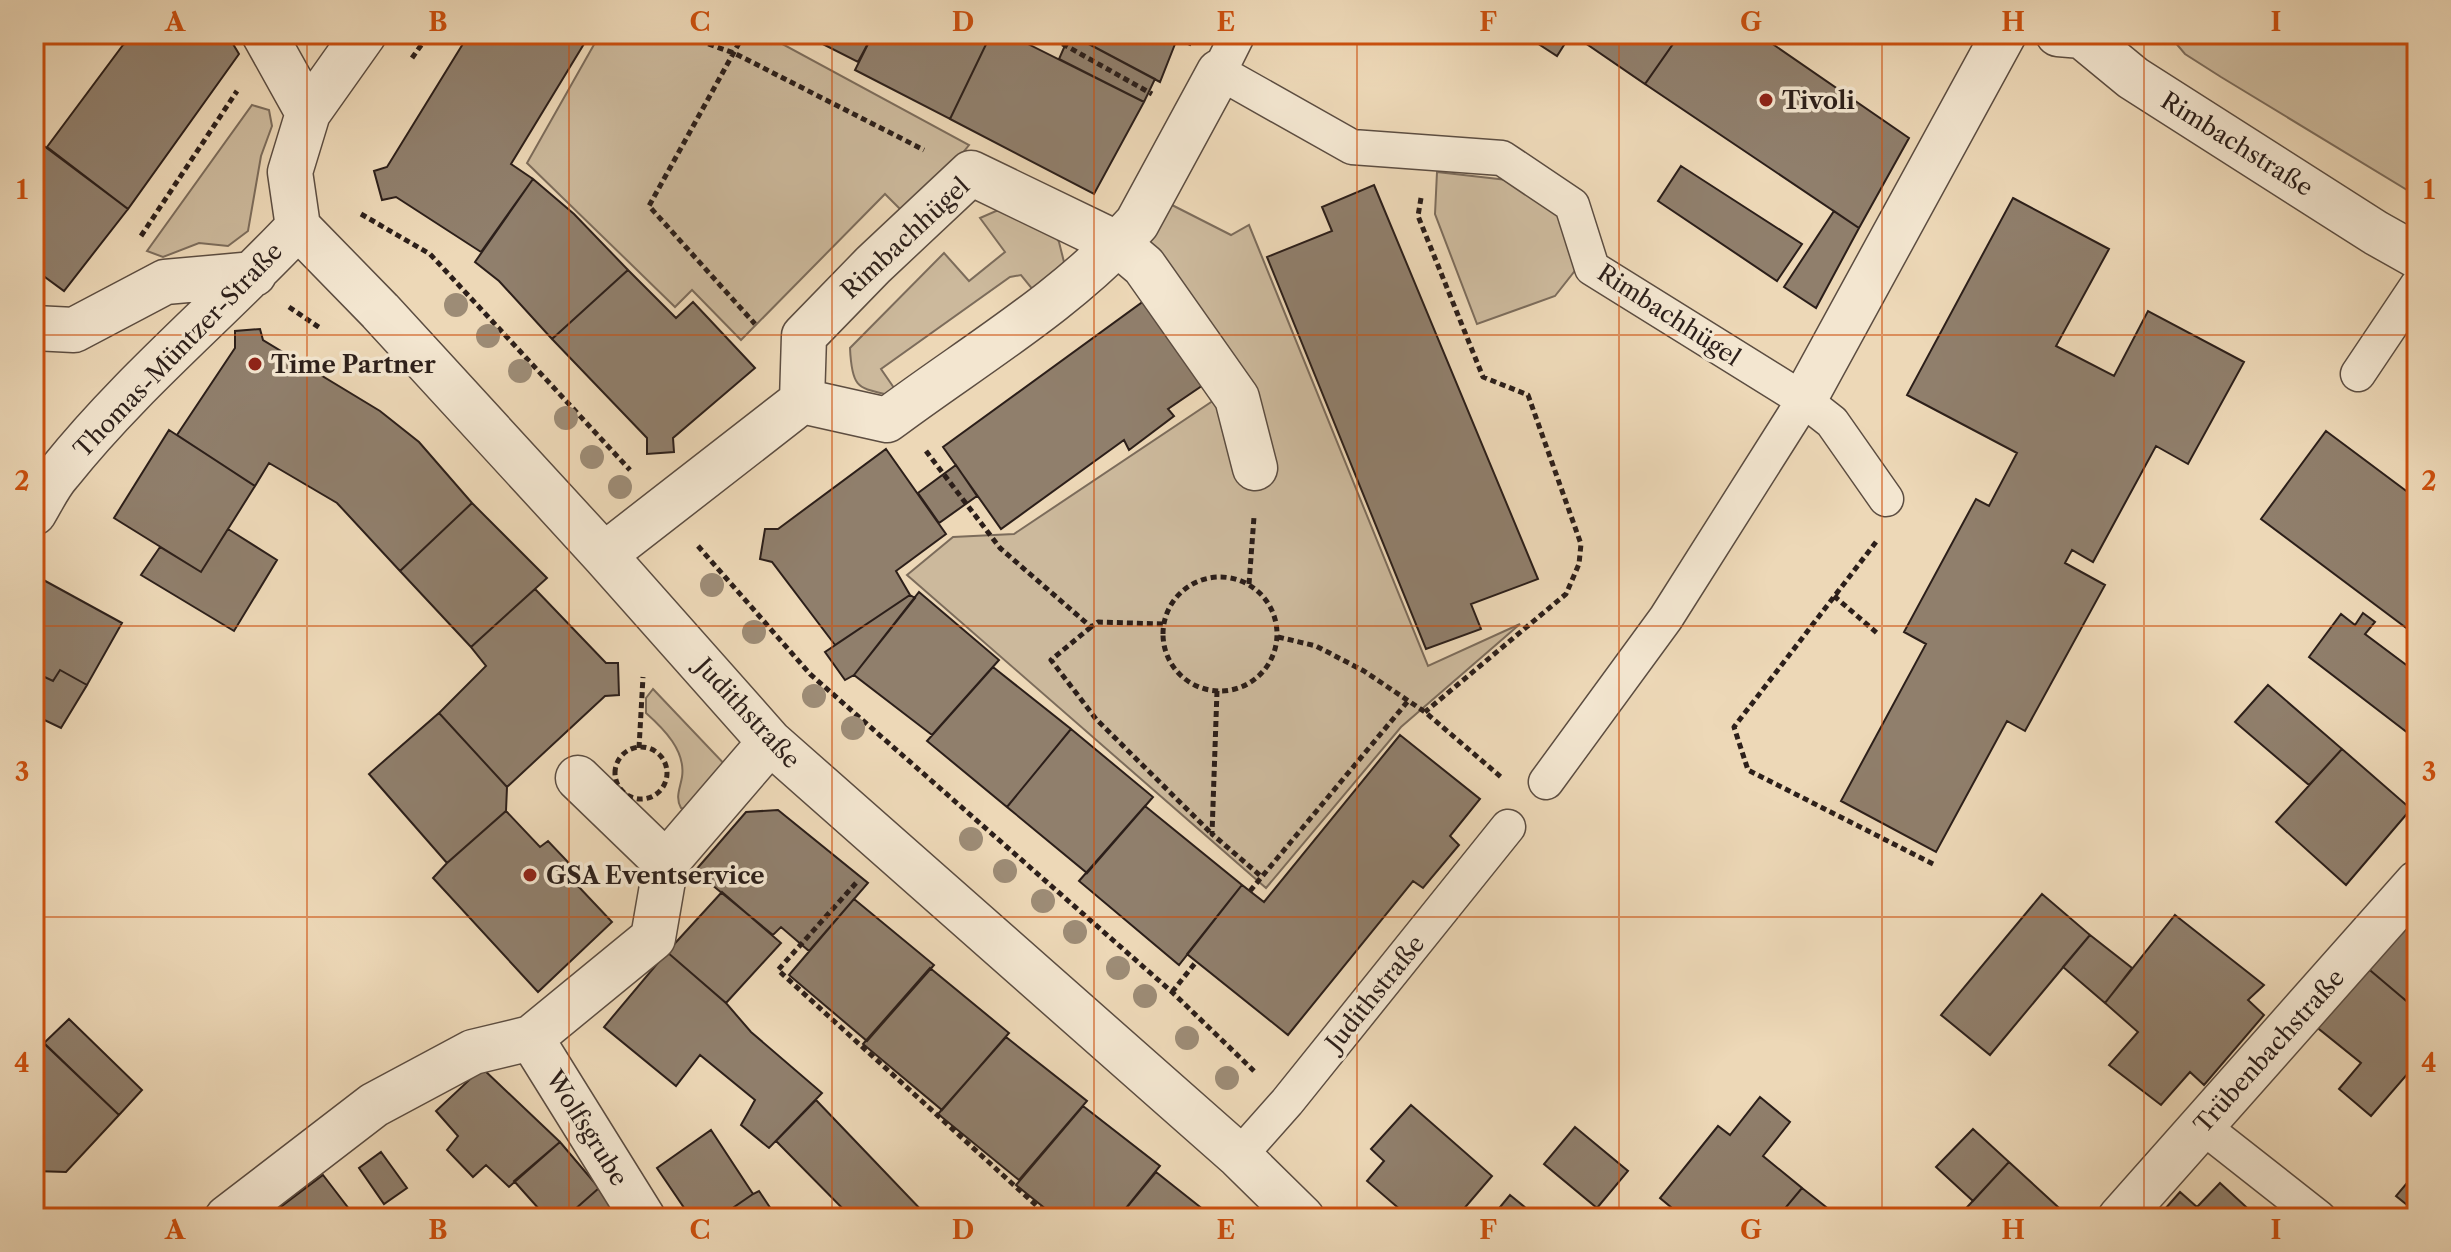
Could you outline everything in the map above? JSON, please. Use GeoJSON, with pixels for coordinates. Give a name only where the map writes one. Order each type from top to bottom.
{"type":"FeatureCollection","features":[{"type":"Feature","properties":{"kind":"street"},"geometry":{"type":"LineString","coordinates":[[298,227],[290,172],[308,113],[364,34]]}},
{"type":"Feature","properties":{"kind":"street"},"geometry":{"type":"LineString","coordinates":[[1804,400],[2004,34]]}},
{"type":"Feature","properties":{"kind":"street","name":"Rimbachstraße"},"geometry":{"type":"LineString","coordinates":[[2074,35],[2133,78],[2417,256]]}},
{"type":"Feature","properties":{"kind":"street"},"geometry":{"type":"LineString","coordinates":[[268,41],[308,113]]}},
{"type":"Feature","properties":{"kind":"street"},"geometry":{"type":"LineString","coordinates":[[604,555],[665,508],[803,388],[887,420],[1065,290],[1118,244],[1137,223],[1219,72]]}},
{"type":"Feature","properties":{"kind":"street","name":"Rimbachhügel"},"geometry":{"type":"LineString","coordinates":[[803,388],[804,336],[873,265],[971,173],[1118,244],[1144,266],[1237,398],[1255,468]]}},
{"type":"Feature","properties":{"kind":"street","name":"Thomas-Müntzer-Straße"},"geometry":{"type":"LineString","coordinates":[[34,513],[58,474],[78,451],[140,384],[298,227]]}},
{"type":"Feature","properties":{"kind":"street","name":"Judithstraße"},"geometry":{"type":"LineString","coordinates":[[298,227],[380,311],[604,555],[770,742],[1239,1156],[1302,1218]]}},
{"type":"Feature","properties":{"kind":"street"},"geometry":{"type":"LineString","coordinates":[[34,328],[74,330],[165,282],[254,274]]}},
{"type":"Feature","properties":{"kind":"street"},"geometry":{"type":"LineString","coordinates":[[227,1218],[374,1105],[473,1052],[531,1038],[653,938],[666,863],[770,742]]}},
{"type":"Feature","properties":{"kind":"street"},"geometry":{"type":"LineString","coordinates":[[578,778],[666,863]]}},
{"type":"Feature","properties":{"kind":"street","name":"Trübenbachstraße"},"geometry":{"type":"LineString","coordinates":[[2120,1218],[2417,883]]}},
{"type":"Feature","properties":{"kind":"street","name":"Wolfsgrube"},"geometry":{"type":"LineString","coordinates":[[531,1038],[643,1218]]}},
{"type":"Feature","properties":{"kind":"lane"},"geometry":{"type":"LineString","coordinates":[[1219,72],[1238,34]]}},
{"type":"Feature","properties":{"kind":"lane","name":"Rimbachhügel"},"geometry":{"type":"LineString","coordinates":[[1219,72],[1352,147],[1502,158],[1572,205],[1592,268],[1804,400],[1832,422],[1886,499]]}},
{"type":"Feature","properties":{"kind":"lane"},"geometry":{"type":"LineString","coordinates":[[2358,374],[2417,286]]}},
{"type":"Feature","properties":{"kind":"lane"},"geometry":{"type":"LineString","coordinates":[[1546,782],[1666,618],[1804,400]]}},
{"type":"Feature","properties":{"kind":"lane","name":"Judithstraße"},"geometry":{"type":"LineString","coordinates":[[1239,1156],[1287,1102],[1508,827]]}},
{"type":"Feature","properties":{"kind":"lane"},"geometry":{"type":"LineString","coordinates":[[2202,1126],[2319,1218]]}},
{"type":"Feature","properties":{"kind":"path"},"geometry":{"type":"LineString","coordinates":[[404,70],[429,34]]}},
{"type":"Feature","properties":{"kind":"path"},"geometry":{"type":"LineString","coordinates":[[680,34],[734,53],[971,173]]}},
{"type":"Feature","properties":{"kind":"path"},"geometry":{"type":"LineString","coordinates":[[744,34],[649,206],[803,388]]}},
{"type":"Feature","properties":{"kind":"path"},"geometry":{"type":"LineString","coordinates":[[1045,34],[1193,118]]}},
{"type":"Feature","properties":{"kind":"path"},"geometry":{"type":"LineString","coordinates":[[136,243],[268,41]]}},
{"type":"Feature","properties":{"kind":"path"},"geometry":{"type":"LineString","coordinates":[[1425,712],[1566,594],[1579,564],[1581,544],[1528,395],[1483,377],[1418,216],[1428,152]]}},
{"type":"Feature","properties":{"kind":"path"},"geometry":{"type":"LineString","coordinates":[[351,209],[430,254],[665,508],[810,674],[1172,992],[1287,1102]]}},
{"type":"Feature","properties":{"kind":"path"},"geometry":{"type":"LineString","coordinates":[[897,412],[1000,548],[1091,627]]}},
{"type":"Feature","properties":{"kind":"path"},"geometry":{"type":"LineString","coordinates":[[1249,584],[1255,468]]}},
{"type":"Feature","properties":{"kind":"path"},"geometry":{"type":"LineString","coordinates":[[1886,499],[1897,515],[1734,727],[1748,770],[1935,865]]}},
{"type":"Feature","properties":{"kind":"path"},"geometry":{"type":"LineString","coordinates":[[1213,576],[1232,577],[1249,584],[1270,606],[1276,621],[1278,637],[1274,654],[1265,670],[1252,682],[1236,689],[1217,691],[1199,688],[1182,677],[1170,662],[1163,643],[1163,624],[1169,607],[1180,592],[1213,576]]}},
{"type":"Feature","properties":{"kind":"path"},"geometry":{"type":"LineString","coordinates":[[1834,596],[1877,633]]}},
{"type":"Feature","properties":{"kind":"path"},"geometry":{"type":"LineString","coordinates":[[1163,624],[1098,622],[1051,660],[1096,719],[1212,834],[1262,877]]}},
{"type":"Feature","properties":{"kind":"path"},"geometry":{"type":"LineString","coordinates":[[1278,637],[1316,646],[1364,671],[1425,712],[1506,782]]}},
{"type":"Feature","properties":{"kind":"path"},"geometry":{"type":"LineString","coordinates":[[639,748],[644,663]]}},
{"type":"Feature","properties":{"kind":"path"},"geometry":{"type":"LineString","coordinates":[[1212,834],[1217,691]]}},
{"type":"Feature","properties":{"kind":"path"},"geometry":{"type":"LineString","coordinates":[[1250,891],[1408,701]]}},
{"type":"Feature","properties":{"kind":"path"},"geometry":{"type":"LineString","coordinates":[[864,874],[778,970],[1050,1218]]}},
{"type":"Feature","properties":{"kind":"path"},"geometry":{"type":"LineString","coordinates":[[1172,992],[1196,962]]}},
{"type":"Feature","properties":{"kind":"shaded area"},"geometry":{"type":"Polygon","coordinates":[[[600,34],[764,34],[969,145],[910,219],[885,194],[741,340],[692,290],[675,307],[527,163],[600,34]]]}},
{"type":"Feature","properties":{"kind":"shaded area"},"geometry":{"type":"Polygon","coordinates":[[[2168,34],[2417,34],[2417,196],[2185,54],[2168,34]]]}},
{"type":"Feature","properties":{"kind":"shaded area"},"geometry":{"type":"Polygon","coordinates":[[[252,105],[269,110],[272,126],[261,156],[248,231],[228,246],[199,243],[163,257],[147,251],[252,105]]]}},
{"type":"Feature","properties":{"kind":"shaded area"},"geometry":{"type":"Polygon","coordinates":[[[1437,172],[1516,181],[1560,211],[1577,268],[1555,296],[1477,324],[1435,214],[1437,172]]]}},
{"type":"Feature","properties":{"kind":"shaded area"},"geometry":{"type":"Polygon","coordinates":[[[1170,204],[1231,235],[1249,225],[1428,666],[1520,624],[1401,727],[1266,888],[907,575],[953,537],[1014,534],[1244,380],[1147,239],[1170,204]]]}},
{"type":"Feature","properties":{"kind":"shaded area"},"geometry":{"type":"Polygon","coordinates":[[[1015,210],[1046,219],[1059,242],[1065,266],[1042,301],[1021,275],[1010,277],[881,369],[901,398],[861,386],[853,374],[850,348],[944,253],[969,281],[1005,252],[980,218],[996,211],[1015,210]]]}},
{"type":"Feature","properties":{"kind":"shaded area"},"geometry":{"type":"Polygon","coordinates":[[[653,689],[730,770],[690,811],[681,808],[678,800],[681,758],[666,733],[646,713],[646,698],[653,689]]]}},
{"type":"Feature","properties":{"kind":"building"},"geometry":{"type":"Polygon","coordinates":[[[141,34],[227,34],[239,54],[128,209],[47,147],[123,45],[141,34]]]}},
{"type":"Feature","properties":{"kind":"building"},"geometry":{"type":"Polygon","coordinates":[[[469,34],[590,34],[511,164],[533,179],[481,252],[396,197],[382,200],[374,171],[387,167],[469,34]]]}},
{"type":"Feature","properties":{"kind":"building"},"geometry":{"type":"Polygon","coordinates":[[[803,34],[873,34],[858,62],[803,34]]]}},
{"type":"Feature","properties":{"kind":"building"},"geometry":{"type":"Polygon","coordinates":[[[873,34],[991,34],[950,119],[855,70],[873,34]]]}},
{"type":"Feature","properties":{"kind":"building"},"geometry":{"type":"Polygon","coordinates":[[[991,34],[1008,34],[1144,102],[1094,194],[950,119],[991,34]]]}},
{"type":"Feature","properties":{"kind":"building"},"geometry":{"type":"Polygon","coordinates":[[[1070,34],[1195,34],[1190,45],[1177,39],[1160,82],[1070,34]]]}},
{"type":"Feature","properties":{"kind":"building"},"geometry":{"type":"Polygon","coordinates":[[[1070,34],[1155,79],[1144,102],[1059,59],[1070,34]]]}},
{"type":"Feature","properties":{"kind":"building"},"geometry":{"type":"Polygon","coordinates":[[[1523,34],[1571,34],[1557,56],[1523,34]]]}},
{"type":"Feature","properties":{"kind":"building"},"geometry":{"type":"Polygon","coordinates":[[[1572,34],[1680,34],[1645,84],[1572,34]]]}},
{"type":"Feature","properties":{"kind":"building"},"geometry":{"type":"Polygon","coordinates":[[[1680,34],[1758,34],[1909,138],[1859,228],[1645,84],[1680,34]]]}},
{"type":"Feature","properties":{"kind":"building"},"geometry":{"type":"Polygon","coordinates":[[[44,146],[128,209],[64,291],[34,269],[34,160],[44,146]]]}},
{"type":"Feature","properties":{"kind":"building"},"geometry":{"type":"Polygon","coordinates":[[[1681,166],[1802,244],[1777,281],[1658,201],[1681,166]]]}},
{"type":"Feature","properties":{"kind":"building"},"geometry":{"type":"Polygon","coordinates":[[[533,179],[574,214],[628,270],[552,339],[499,281],[475,262],[533,179]]]}},
{"type":"Feature","properties":{"kind":"building"},"geometry":{"type":"Polygon","coordinates":[[[1374,185],[1538,579],[1471,604],[1481,629],[1426,649],[1267,257],[1332,231],[1322,207],[1374,185]]]}},
{"type":"Feature","properties":{"kind":"building"},"geometry":{"type":"Polygon","coordinates":[[[2013,198],[2109,249],[2056,346],[2114,376],[2148,311],[2244,362],[2188,464],[2156,446],[2093,562],[2072,550],[2065,563],[2105,585],[2025,731],[2007,721],[1936,852],[1841,801],[1926,644],[1904,632],[1976,499],[1989,506],[2017,453],[1907,395],[2013,198]]]}},
{"type":"Feature","properties":{"kind":"building"},"geometry":{"type":"Polygon","coordinates":[[[1834,211],[1859,228],[1816,308],[1784,287],[1834,211]]]}},
{"type":"Feature","properties":{"kind":"building"},"geometry":{"type":"Polygon","coordinates":[[[628,270],[676,318],[693,302],[755,368],[673,438],[674,452],[647,454],[647,438],[552,339],[628,270]]]}},
{"type":"Feature","properties":{"kind":"building"},"geometry":{"type":"Polygon","coordinates":[[[1148,298],[1209,381],[1168,409],[1174,416],[1129,450],[1124,440],[1001,529],[943,447],[1148,298]]]}},
{"type":"Feature","properties":{"kind":"building"},"geometry":{"type":"Polygon","coordinates":[[[260,329],[263,340],[380,411],[419,442],[472,503],[400,571],[337,503],[269,463],[255,486],[177,435],[235,348],[235,331],[260,329]]]}},
{"type":"Feature","properties":{"kind":"building"},"geometry":{"type":"Polygon","coordinates":[[[169,430],[255,486],[201,572],[114,518],[169,430]]]}},
{"type":"Feature","properties":{"kind":"building"},"geometry":{"type":"Polygon","coordinates":[[[2326,431],[2417,499],[2417,636],[2261,519],[2326,431]]]}},
{"type":"Feature","properties":{"kind":"building"},"geometry":{"type":"Polygon","coordinates":[[[886,449],[946,534],[896,571],[910,595],[835,645],[772,562],[760,559],[765,529],[778,529],[886,449]]]}},
{"type":"Feature","properties":{"kind":"building"},"geometry":{"type":"Polygon","coordinates":[[[956,465],[977,496],[939,523],[918,493],[956,465]]]}},
{"type":"Feature","properties":{"kind":"building"},"geometry":{"type":"Polygon","coordinates":[[[472,503],[547,578],[471,647],[400,571],[472,503]]]}},
{"type":"Feature","properties":{"kind":"building"},"geometry":{"type":"Polygon","coordinates":[[[228,529],[277,560],[234,631],[141,575],[160,547],[201,572],[228,529]]]}},
{"type":"Feature","properties":{"kind":"building"},"geometry":{"type":"Polygon","coordinates":[[[38,577],[122,623],[87,685],[60,670],[53,681],[34,672],[38,654],[34,652],[34,584],[38,577]]]}},
{"type":"Feature","properties":{"kind":"building"},"geometry":{"type":"Polygon","coordinates":[[[535,589],[606,663],[618,663],[619,695],[605,696],[507,787],[439,713],[486,666],[471,647],[535,589]]]}},
{"type":"Feature","properties":{"kind":"building"},"geometry":{"type":"Polygon","coordinates":[[[919,592],[999,660],[932,735],[854,675],[919,592]]]}},
{"type":"Feature","properties":{"kind":"building"},"geometry":{"type":"Polygon","coordinates":[[[910,595],[915,598],[854,675],[845,680],[825,652],[910,595]]]}},
{"type":"Feature","properties":{"kind":"building"},"geometry":{"type":"Polygon","coordinates":[[[2363,613],[2375,622],[2365,634],[2417,673],[2417,740],[2309,657],[2341,614],[2355,625],[2363,613]]]}},
{"type":"Feature","properties":{"kind":"building"},"geometry":{"type":"Polygon","coordinates":[[[993,667],[1071,729],[1007,807],[927,741],[993,667]]]}},
{"type":"Feature","properties":{"kind":"building"},"geometry":{"type":"Polygon","coordinates":[[[60,670],[87,685],[61,728],[34,715],[34,672],[53,681],[60,670]]]}},
{"type":"Feature","properties":{"kind":"building"},"geometry":{"type":"Polygon","coordinates":[[[2268,685],[2342,749],[2309,785],[2235,722],[2268,685]]]}},
{"type":"Feature","properties":{"kind":"building"},"geometry":{"type":"Polygon","coordinates":[[[439,713],[507,787],[506,811],[447,863],[369,774],[439,713]]]}},
{"type":"Feature","properties":{"kind":"building"},"geometry":{"type":"Polygon","coordinates":[[[1071,729],[1153,797],[1087,873],[1007,807],[1071,729]]]}},
{"type":"Feature","properties":{"kind":"building"},"geometry":{"type":"Polygon","coordinates":[[[1400,735],[1480,799],[1450,836],[1459,845],[1423,888],[1413,881],[1288,1035],[1187,954],[1242,885],[1264,902],[1400,735]]]}},
{"type":"Feature","properties":{"kind":"building"},"geometry":{"type":"Polygon","coordinates":[[[2342,749],[2411,809],[2346,885],[2276,822],[2342,749]]]}},
{"type":"Feature","properties":{"kind":"building"},"geometry":{"type":"Polygon","coordinates":[[[1145,806],[1242,885],[1179,965],[1079,881],[1145,806]]]}},
{"type":"Feature","properties":{"kind":"building"},"geometry":{"type":"Polygon","coordinates":[[[778,810],[868,883],[809,951],[781,927],[773,935],[695,871],[746,812],[778,810]]]}},
{"type":"Feature","properties":{"kind":"building"},"geometry":{"type":"Polygon","coordinates":[[[506,811],[540,847],[548,841],[585,880],[578,886],[612,922],[538,992],[433,878],[506,811]]]}},
{"type":"Feature","properties":{"kind":"building"},"geometry":{"type":"Polygon","coordinates":[[[722,892],[781,943],[726,1003],[667,952],[722,892]]]}},
{"type":"Feature","properties":{"kind":"building"},"geometry":{"type":"Polygon","coordinates":[[[2042,894],[2090,935],[1990,1055],[1941,1015],[2042,894]]]}},
{"type":"Feature","properties":{"kind":"building"},"geometry":{"type":"Polygon","coordinates":[[[854,899],[934,965],[867,1041],[789,975],[854,899]]]}},
{"type":"Feature","properties":{"kind":"building"},"geometry":{"type":"Polygon","coordinates":[[[2417,908],[2417,1010],[2365,966],[2417,908]]]}},
{"type":"Feature","properties":{"kind":"building"},"geometry":{"type":"Polygon","coordinates":[[[2175,915],[2264,985],[2248,1000],[2264,1015],[2204,1085],[2190,1072],[2161,1105],[2109,1065],[2138,1032],[2105,1003],[2175,915]]]}},
{"type":"Feature","properties":{"kind":"building"},"geometry":{"type":"Polygon","coordinates":[[[2090,935],[2132,968],[2105,1003],[2063,967],[2090,935]]]}},
{"type":"Feature","properties":{"kind":"building"},"geometry":{"type":"Polygon","coordinates":[[[667,952],[726,1003],[751,1032],[822,1093],[769,1148],[741,1125],[755,1100],[700,1055],[676,1086],[604,1027],[667,952]]]}},
{"type":"Feature","properties":{"kind":"building"},"geometry":{"type":"Polygon","coordinates":[[[2365,966],[2417,1010],[2417,1063],[2371,1116],[2339,1089],[2361,1063],[2314,1025],[2365,966]]]}},
{"type":"Feature","properties":{"kind":"building"},"geometry":{"type":"Polygon","coordinates":[[[930,968],[1009,1033],[942,1110],[863,1044],[930,968]]]}},
{"type":"Feature","properties":{"kind":"building"},"geometry":{"type":"Polygon","coordinates":[[[69,1019],[142,1090],[119,1115],[44,1043],[69,1019]]]}},
{"type":"Feature","properties":{"kind":"building"},"geometry":{"type":"Polygon","coordinates":[[[34,1034],[119,1115],[66,1172],[34,1171],[34,1034]]]}},
{"type":"Feature","properties":{"kind":"building"},"geometry":{"type":"Polygon","coordinates":[[[1006,1037],[1087,1101],[1019,1180],[938,1114],[1006,1037]]]}},
{"type":"Feature","properties":{"kind":"building"},"geometry":{"type":"Polygon","coordinates":[[[482,1068],[560,1142],[509,1187],[486,1165],[473,1177],[447,1150],[458,1136],[436,1111],[482,1068]]]}},
{"type":"Feature","properties":{"kind":"building"},"geometry":{"type":"Polygon","coordinates":[[[1760,1097],[1790,1122],[1763,1156],[1802,1188],[1777,1218],[1684,1218],[1660,1198],[1718,1126],[1730,1135],[1760,1097]]]}},
{"type":"Feature","properties":{"kind":"building"},"geometry":{"type":"Polygon","coordinates":[[[816,1100],[926,1215],[923,1218],[852,1218],[776,1141],[816,1100]]]}},
{"type":"Feature","properties":{"kind":"building"},"geometry":{"type":"Polygon","coordinates":[[[1411,1105],[1492,1176],[1456,1218],[1410,1218],[1367,1181],[1384,1161],[1371,1149],[1411,1105]]]}},
{"type":"Feature","properties":{"kind":"building"},"geometry":{"type":"Polygon","coordinates":[[[1083,1106],[1160,1166],[1118,1218],[1057,1218],[1016,1185],[1083,1106]]]}},
{"type":"Feature","properties":{"kind":"building"},"geometry":{"type":"Polygon","coordinates":[[[1575,1127],[1628,1171],[1597,1208],[1544,1164],[1575,1127]]]}},
{"type":"Feature","properties":{"kind":"building"},"geometry":{"type":"Polygon","coordinates":[[[1973,1129],[2009,1162],[1973,1201],[1936,1167],[1973,1129]]]}},
{"type":"Feature","properties":{"kind":"building"},"geometry":{"type":"Polygon","coordinates":[[[711,1130],[753,1194],[718,1218],[691,1218],[657,1168],[711,1130]]]}},
{"type":"Feature","properties":{"kind":"building"},"geometry":{"type":"Polygon","coordinates":[[[560,1142],[599,1188],[565,1218],[547,1218],[514,1181],[560,1142]]]}},
{"type":"Feature","properties":{"kind":"building"},"geometry":{"type":"Polygon","coordinates":[[[381,1152],[407,1188],[384,1204],[359,1168],[381,1152]]]}},
{"type":"Feature","properties":{"kind":"building"},"geometry":{"type":"Polygon","coordinates":[[[2009,1162],[2070,1218],[1957,1218],[2009,1162]]]}},
{"type":"Feature","properties":{"kind":"building"},"geometry":{"type":"Polygon","coordinates":[[[2417,1171],[2417,1213],[2396,1196],[2417,1171]]]}},
{"type":"Feature","properties":{"kind":"building"},"geometry":{"type":"Polygon","coordinates":[[[1156,1172],[1214,1218],[1118,1218],[1156,1172]]]}},
{"type":"Feature","properties":{"kind":"building"},"geometry":{"type":"Polygon","coordinates":[[[323,1175],[356,1218],[266,1218],[323,1175]]]}},
{"type":"Feature","properties":{"kind":"building"},"geometry":{"type":"Polygon","coordinates":[[[2220,1183],[2256,1216],[2157,1218],[2180,1192],[2197,1207],[2220,1183]]]}},
{"type":"Feature","properties":{"kind":"building"},"geometry":{"type":"Polygon","coordinates":[[[599,1188],[620,1218],[565,1218],[599,1188]]]}},
{"type":"Feature","properties":{"kind":"building"},"geometry":{"type":"Polygon","coordinates":[[[1802,1188],[1840,1218],[1777,1218],[1802,1188]]]}},
{"type":"Feature","properties":{"kind":"building"},"geometry":{"type":"Polygon","coordinates":[[[759,1191],[777,1218],[718,1218],[753,1194],[759,1191]]]}},
{"type":"Feature","properties":{"kind":"building"},"geometry":{"type":"Polygon","coordinates":[[[1510,1195],[1538,1218],[1491,1218],[1510,1195]]]}},
{"type":"Feature","properties":{"kind":"place","name":"Tivoli"},"geometry":{"type":"Point","coordinates":[1766,100]}},
{"type":"Feature","properties":{"kind":"place","name":"Time Partner"},"geometry":{"type":"Point","coordinates":[255,364]}},
{"type":"Feature","properties":{"kind":"place","name":"GSA Eventservice"},"geometry":{"type":"Point","coordinates":[530,875]}}]}
